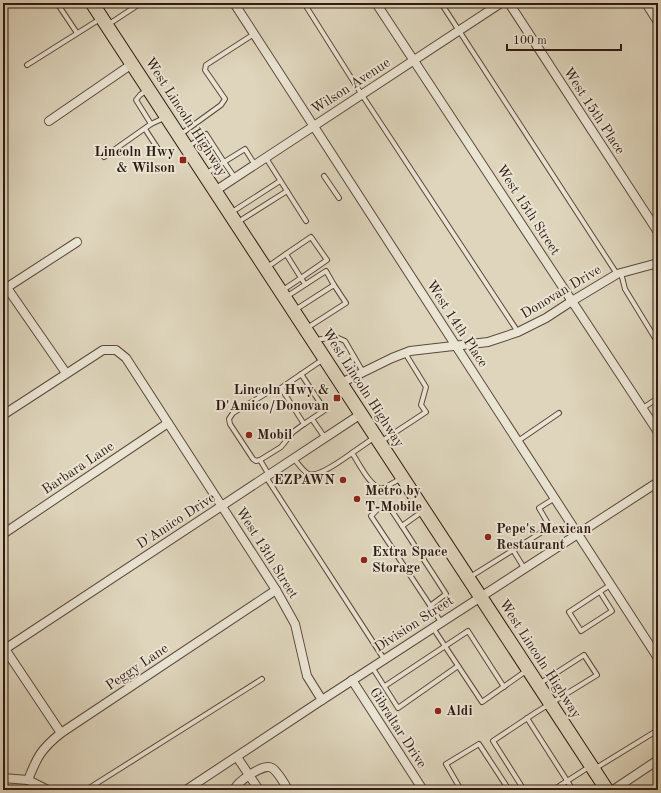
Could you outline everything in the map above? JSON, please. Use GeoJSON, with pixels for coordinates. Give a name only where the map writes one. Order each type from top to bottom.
{"type":"FeatureCollection","features":[{"type":"Feature","properties":{"kind":"main road","name":"West Lincoln Highway"},"geometry":{"type":"LineString","coordinates":[[92,3],[607,789]]}},
{"type":"Feature","properties":{"kind":"street","name":"West 14th Place"},"geometry":{"type":"LineString","coordinates":[[234,3],[658,658]]}},
{"type":"Feature","properties":{"kind":"street","name":"West 15th Street"},"geometry":{"type":"LineString","coordinates":[[376,3],[658,432]]}},
{"type":"Feature","properties":{"kind":"street","name":"Wilson Avenue"},"geometry":{"type":"LineString","coordinates":[[216,191],[501,3]]}},
{"type":"Feature","properties":{"kind":"street","name":"West 15th Place"},"geometry":{"type":"LineString","coordinates":[[509,3],[658,232]]}},
{"type":"Feature","properties":{"kind":"street"},"geometry":{"type":"LineString","coordinates":[[646,3],[658,22]]}},
{"type":"Feature","properties":{"kind":"street"},"geometry":{"type":"LineString","coordinates":[[49,121],[132,64]]}},
{"type":"Feature","properties":{"kind":"street"},"geometry":{"type":"LineString","coordinates":[[3,414],[66,373],[4,286],[77,242]]}},
{"type":"Feature","properties":{"kind":"street","name":"Donovan Drive"},"geometry":{"type":"LineString","coordinates":[[341,383],[405,353],[455,345],[488,342],[518,332],[546,318],[619,273],[658,263]]}},
{"type":"Feature","properties":{"kind":"street","name":"West 13th Street"},"geometry":{"type":"LineString","coordinates":[[66,373],[102,350],[116,350],[126,358],[276,590],[295,624],[307,676],[322,700]]}},
{"type":"Feature","properties":{"kind":"street","name":"D'Amico Drive"},"geometry":{"type":"LineString","coordinates":[[4,647],[361,414]]}},
{"type":"Feature","properties":{"kind":"street","name":"Barbara Lane"},"geometry":{"type":"LineString","coordinates":[[3,534],[168,423]]}},
{"type":"Feature","properties":{"kind":"street","name":"Division Street"},"geometry":{"type":"LineString","coordinates":[[186,790],[384,659],[658,482]]}},
{"type":"Feature","properties":{"kind":"street","name":"Peggy Lane"},"geometry":{"type":"LineString","coordinates":[[28,780],[40,752],[61,733],[276,590]]}},
{"type":"Feature","properties":{"kind":"street"},"geometry":{"type":"LineString","coordinates":[[4,647],[61,733]]}},
{"type":"Feature","properties":{"kind":"street","name":"Gibraltar Drive"},"geometry":{"type":"LineString","coordinates":[[352,680],[423,790]]}},
{"type":"Feature","properties":{"kind":"street"},"geometry":{"type":"LineString","coordinates":[[236,757],[259,790]]}},
{"type":"Feature","properties":{"kind":"street"},"geometry":{"type":"LineString","coordinates":[[607,789],[658,760]]}},
{"type":"Feature","properties":{"kind":"street"},"geometry":{"type":"LineString","coordinates":[[234,790],[235,786],[250,775],[262,767],[268,766],[273,768],[288,790]]}},
{"type":"Feature","properties":{"kind":"street"},"geometry":{"type":"LineString","coordinates":[[3,778],[28,780],[48,790]]}},
{"type":"Feature","properties":{"kind":"lane"},"geometry":{"type":"LineString","coordinates":[[56,3],[77,33]]}},
{"type":"Feature","properties":{"kind":"lane"},"geometry":{"type":"LineString","coordinates":[[27,65],[77,33],[141,3]]}},
{"type":"Feature","properties":{"kind":"lane"},"geometry":{"type":"LineString","coordinates":[[304,3],[362,95],[518,332]]}},
{"type":"Feature","properties":{"kind":"lane"},"geometry":{"type":"LineString","coordinates":[[441,3],[619,273],[625,290],[658,343]]}},
{"type":"Feature","properties":{"kind":"lane"},"geometry":{"type":"LineString","coordinates":[[179,135],[221,105],[225,99],[205,70],[206,65],[254,34]]}},
{"type":"Feature","properties":{"kind":"lane"},"geometry":{"type":"LineString","coordinates":[[148,89],[140,94],[136,100],[151,124]]}},
{"type":"Feature","properties":{"kind":"lane"},"geometry":{"type":"LineString","coordinates":[[104,157],[151,124],[166,116]]}},
{"type":"Feature","properties":{"kind":"lane"},"geometry":{"type":"LineString","coordinates":[[145,129],[160,152]]}},
{"type":"Feature","properties":{"kind":"lane"},"geometry":{"type":"LineString","coordinates":[[187,148],[206,134],[236,178]]}},
{"type":"Feature","properties":{"kind":"lane"},"geometry":{"type":"LineString","coordinates":[[204,174],[245,149],[255,165]]}},
{"type":"Feature","properties":{"kind":"lane"},"geometry":{"type":"LineString","coordinates":[[266,158],[306,221]]}},
{"type":"Feature","properties":{"kind":"lane"},"geometry":{"type":"LineString","coordinates":[[324,176],[339,198]]}},
{"type":"Feature","properties":{"kind":"lane"},"geometry":{"type":"LineString","coordinates":[[233,218],[280,181]]}},
{"type":"Feature","properties":{"kind":"lane"},"geometry":{"type":"LineString","coordinates":[[233,218],[286,191]]}},
{"type":"Feature","properties":{"kind":"lane"},"geometry":{"type":"LineString","coordinates":[[266,268],[311,237],[327,260],[301,278],[283,294]]}},
{"type":"Feature","properties":{"kind":"lane"},"geometry":{"type":"LineString","coordinates":[[286,254],[305,284]]}},
{"type":"Feature","properties":{"kind":"lane"},"geometry":{"type":"LineString","coordinates":[[283,294],[305,284],[326,271],[346,303],[305,329]]}},
{"type":"Feature","properties":{"kind":"lane"},"geometry":{"type":"LineString","coordinates":[[294,311],[334,285]]}},
{"type":"Feature","properties":{"kind":"lane"},"geometry":{"type":"LineString","coordinates":[[313,340],[336,337],[345,341],[363,372]]}},
{"type":"Feature","properties":{"kind":"lane"},"geometry":{"type":"LineString","coordinates":[[294,458],[306,473],[311,476],[318,474],[352,453],[426,412],[421,404],[426,387],[405,353]]}},
{"type":"Feature","properties":{"kind":"lane"},"geometry":{"type":"LineString","coordinates":[[301,374],[325,410],[293,432],[281,448],[256,461],[253,459],[230,424],[229,419],[233,413],[272,390],[281,388],[301,374],[324,358]]}},
{"type":"Feature","properties":{"kind":"lane"},"geometry":{"type":"LineString","coordinates":[[281,388],[304,424]]}},
{"type":"Feature","properties":{"kind":"lane"},"geometry":{"type":"LineString","coordinates":[[642,408],[658,398]]}},
{"type":"Feature","properties":{"kind":"lane"},"geometry":{"type":"LineString","coordinates":[[518,441],[559,413]]}},
{"type":"Feature","properties":{"kind":"lane"},"geometry":{"type":"LineString","coordinates":[[312,419],[325,438]]}},
{"type":"Feature","properties":{"kind":"lane"},"geometry":{"type":"LineString","coordinates":[[352,453],[373,484],[379,489],[382,489],[402,477]]}},
{"type":"Feature","properties":{"kind":"lane"},"geometry":{"type":"LineString","coordinates":[[260,460],[267,476],[384,659]]}},
{"type":"Feature","properties":{"kind":"lane"},"geometry":{"type":"LineString","coordinates":[[468,578],[550,527],[539,508],[555,498]]}},
{"type":"Feature","properties":{"kind":"lane"},"geometry":{"type":"LineString","coordinates":[[430,606],[446,594],[388,505],[378,509],[371,516],[430,606],[441,622]]}},
{"type":"Feature","properties":{"kind":"lane"},"geometry":{"type":"LineString","coordinates":[[402,526],[424,510]]}},
{"type":"Feature","properties":{"kind":"lane"},"geometry":{"type":"LineString","coordinates":[[513,550],[524,568]]}},
{"type":"Feature","properties":{"kind":"lane"},"geometry":{"type":"LineString","coordinates":[[600,592],[612,611],[581,631],[569,612],[600,592],[611,585]]}},
{"type":"Feature","properties":{"kind":"lane"},"geometry":{"type":"LineString","coordinates":[[432,628],[482,702],[528,670]]}},
{"type":"Feature","properties":{"kind":"lane"},"geometry":{"type":"LineString","coordinates":[[384,686],[468,631],[504,687]]}},
{"type":"Feature","properties":{"kind":"lane"},"geometry":{"type":"LineString","coordinates":[[524,790],[493,741],[527,718],[596,676],[584,655],[538,685]]}},
{"type":"Feature","properties":{"kind":"lane"},"geometry":{"type":"LineString","coordinates":[[372,667],[398,708],[458,666]]}},
{"type":"Feature","properties":{"kind":"lane"},"geometry":{"type":"LineString","coordinates":[[86,790],[262,680]]}},
{"type":"Feature","properties":{"kind":"lane"},"geometry":{"type":"LineString","coordinates":[[527,718],[573,790]]}},
{"type":"Feature","properties":{"kind":"lane"},"geometry":{"type":"LineString","coordinates":[[553,790],[658,730]]}},
{"type":"Feature","properties":{"kind":"lane"},"geometry":{"type":"LineString","coordinates":[[461,790],[446,764],[479,744],[509,790]]}},
{"type":"Feature","properties":{"kind":"place","name":"Lincoln Hwy & Wilson"},"geometry":{"type":"Point","coordinates":[183,160]}},
{"type":"Feature","properties":{"kind":"place","name":"Lincoln Hwy & D'Amico/Donovan"},"geometry":{"type":"Point","coordinates":[337,398]}},
{"type":"Feature","properties":{"kind":"place","name":"Mobil"},"geometry":{"type":"Point","coordinates":[249,435]}},
{"type":"Feature","properties":{"kind":"place","name":"EZPAWN"},"geometry":{"type":"Point","coordinates":[343,480]}},
{"type":"Feature","properties":{"kind":"place","name":"Metro by T-Mobile"},"geometry":{"type":"Point","coordinates":[357,499]}},
{"type":"Feature","properties":{"kind":"place","name":"Pepe's Mexican Restaurant"},"geometry":{"type":"Point","coordinates":[488,537]}},
{"type":"Feature","properties":{"kind":"place","name":"Extra Space Storage"},"geometry":{"type":"Point","coordinates":[364,560]}},
{"type":"Feature","properties":{"kind":"place","name":"Aldi"},"geometry":{"type":"Point","coordinates":[438,711]}}]}
